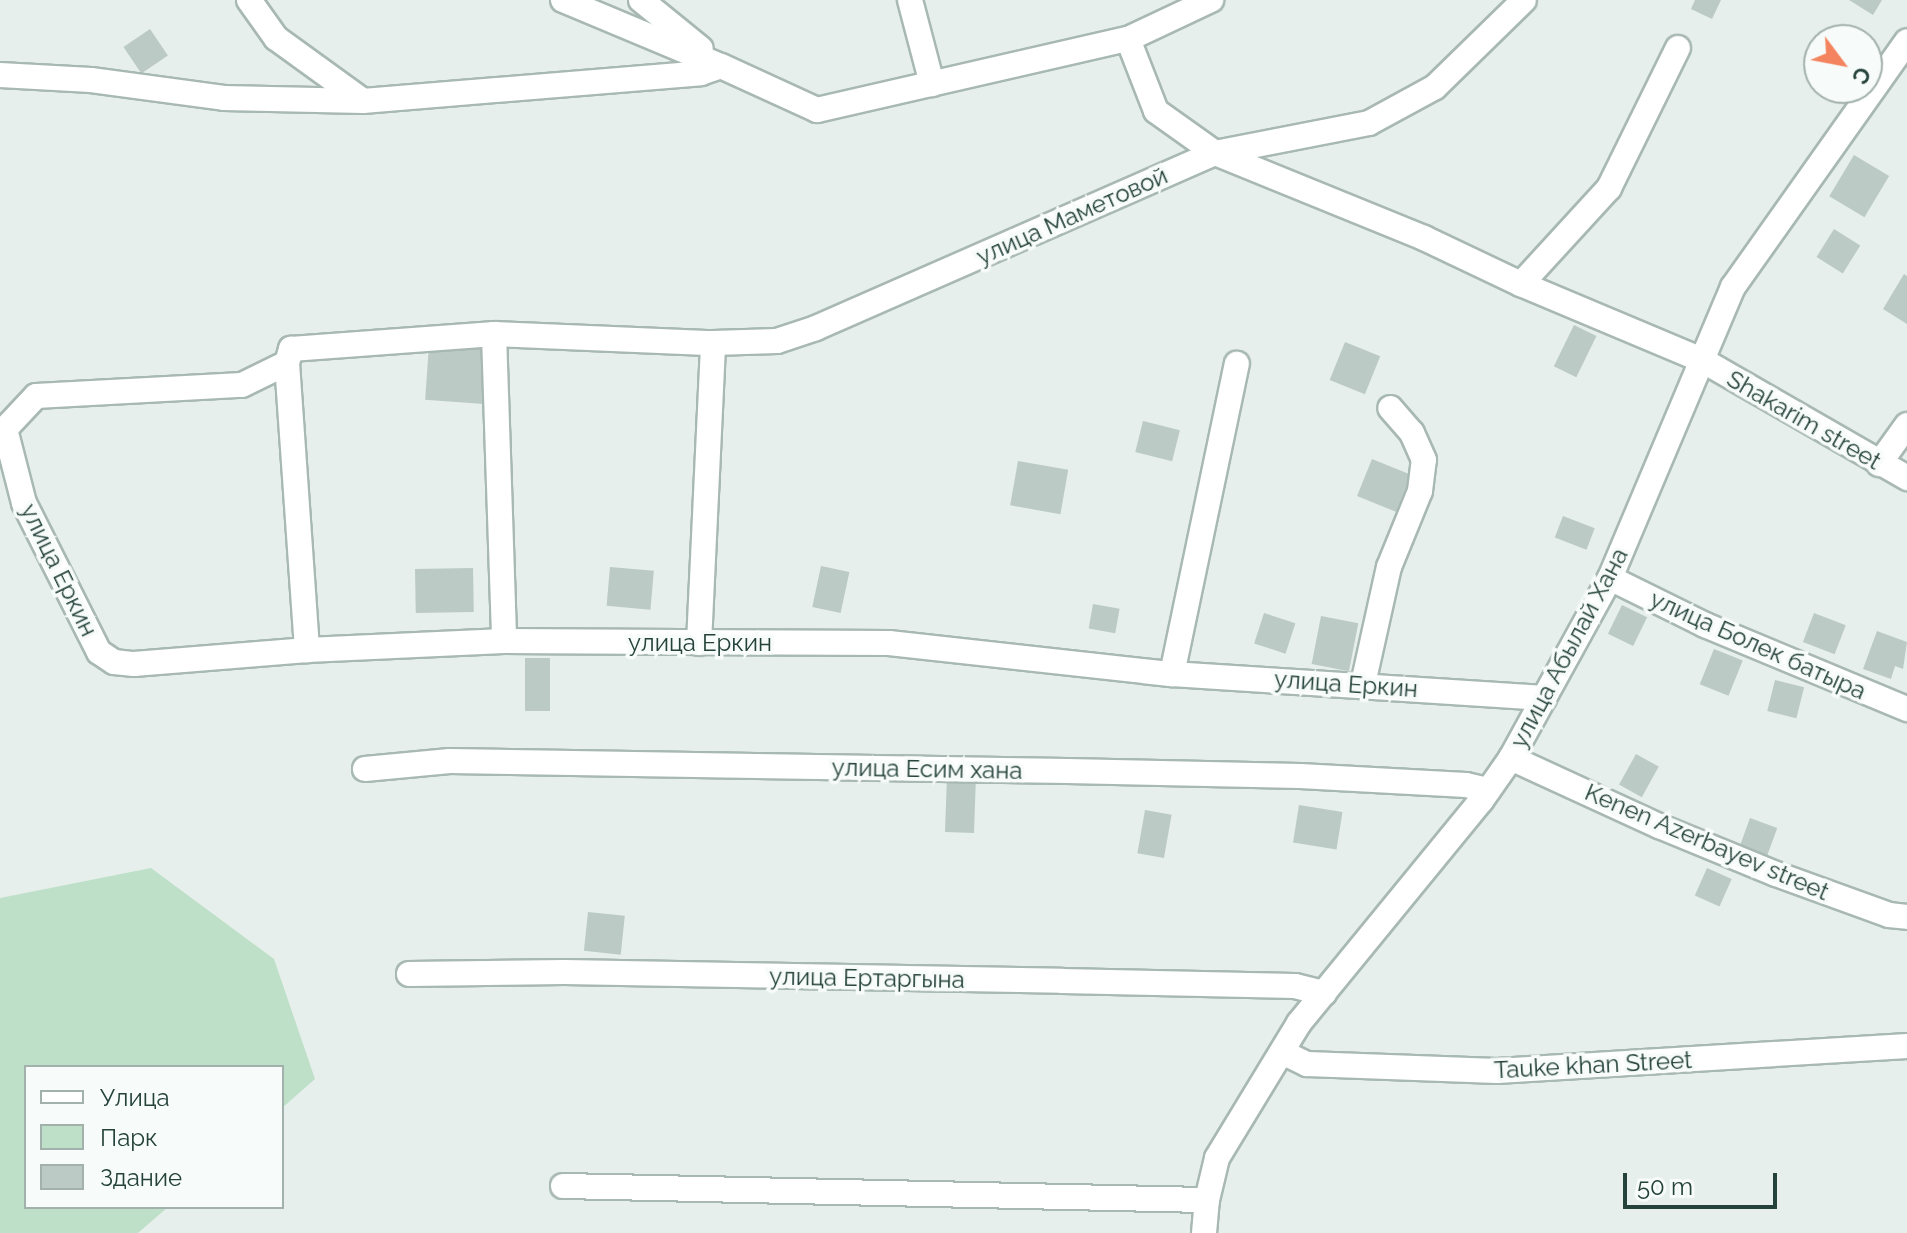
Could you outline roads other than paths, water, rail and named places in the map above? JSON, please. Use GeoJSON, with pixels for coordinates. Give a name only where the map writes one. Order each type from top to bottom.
{"type":"FeatureCollection","features":[{"type":"Feature","properties":{"kind":"street"},"geometry":{"type":"LineString","coordinates":[[249,0],[276,38],[363,101]]}},
{"type":"Feature","properties":{"kind":"street"},"geometry":{"type":"LineString","coordinates":[[563,0],[817,110],[1128,39],[1211,0]]}},
{"type":"Feature","properties":{"kind":"street"},"geometry":{"type":"LineString","coordinates":[[641,0],[721,66]]}},
{"type":"Feature","properties":{"kind":"street"},"geometry":{"type":"LineString","coordinates":[[910,0],[932,84]]}},
{"type":"Feature","properties":{"kind":"street","name":"улица Маметовой"},"geometry":{"type":"LineString","coordinates":[[287,363],[291,349],[494,334],[713,343],[777,341],[816,328],[1215,153],[1369,123],[1435,87],[1524,0]]}},
{"type":"Feature","properties":{"kind":"street"},"geometry":{"type":"LineString","coordinates":[[1128,39],[1156,111],[1215,153],[1424,238],[1521,284],[1702,360]]}},
{"type":"Feature","properties":{"kind":"street","name":"улица Абылай Хана"},"geometry":{"type":"LineString","coordinates":[[1204,1233],[1207,1200],[1217,1158],[1282,1052],[1324,993],[1511,758],[1610,578],[1723,304],[1742,272],[1907,41]]}},
{"type":"Feature","properties":{"kind":"street"},"geometry":{"type":"LineString","coordinates":[[1521,284],[1609,188],[1678,48]]}},
{"type":"Feature","properties":{"kind":"street"},"geometry":{"type":"LineString","coordinates":[[0,75],[91,80],[224,98],[363,101],[701,73],[721,66]]}},
{"type":"Feature","properties":{"kind":"street"},"geometry":{"type":"LineString","coordinates":[[494,334],[504,641]]}},
{"type":"Feature","properties":{"kind":"street"},"geometry":{"type":"LineString","coordinates":[[699,643],[713,343]]}},
{"type":"Feature","properties":{"kind":"street","name":"Shakarim street"},"geometry":{"type":"LineString","coordinates":[[1702,360],[1907,478]]}},
{"type":"Feature","properties":{"kind":"street"},"geometry":{"type":"LineString","coordinates":[[2,430],[36,396],[242,385],[287,363],[307,650]]}},
{"type":"Feature","properties":{"kind":"street"},"geometry":{"type":"LineString","coordinates":[[1172,674],[1237,364]]}},
{"type":"Feature","properties":{"kind":"street"},"geometry":{"type":"LineString","coordinates":[[1363,684],[1389,567],[1420,491],[1424,460],[1412,433],[1390,408]]}},
{"type":"Feature","properties":{"kind":"street"},"geometry":{"type":"LineString","coordinates":[[1879,464],[1907,425]]}},
{"type":"Feature","properties":{"kind":"street","name":"улица Еркин"},"geometry":{"type":"LineString","coordinates":[[2,430],[24,503],[99,652],[114,662],[134,664],[307,650],[504,641],[889,643],[1172,674],[1544,698]]}},
{"type":"Feature","properties":{"kind":"street","name":"улица Болек батыра"},"geometry":{"type":"LineString","coordinates":[[1610,578],[1705,625],[1907,709]]}},
{"type":"Feature","properties":{"kind":"street","name":"Kenen Azerbayev street"},"geometry":{"type":"LineString","coordinates":[[1511,758],[1659,826],[1776,874],[1889,915],[1907,917]]}},
{"type":"Feature","properties":{"kind":"street","name":"улица Есим хана"},"geometry":{"type":"LineString","coordinates":[[365,769],[450,761],[1067,771],[1300,776],[1466,785],[1488,790]]}},
{"type":"Feature","properties":{"kind":"street","name":"улица Ертаргына"},"geometry":{"type":"LineString","coordinates":[[409,974],[564,972],[1078,981],[1295,986],[1324,993]]}},
{"type":"Feature","properties":{"kind":"street","name":"Tauke khan Street"},"geometry":{"type":"LineString","coordinates":[[1282,1052],[1307,1064],[1497,1071],[1907,1046]]}},
{"type":"Feature","properties":{"kind":"street"},"geometry":{"type":"LineString","coordinates":[[563,1186],[1207,1200]]}}]}
